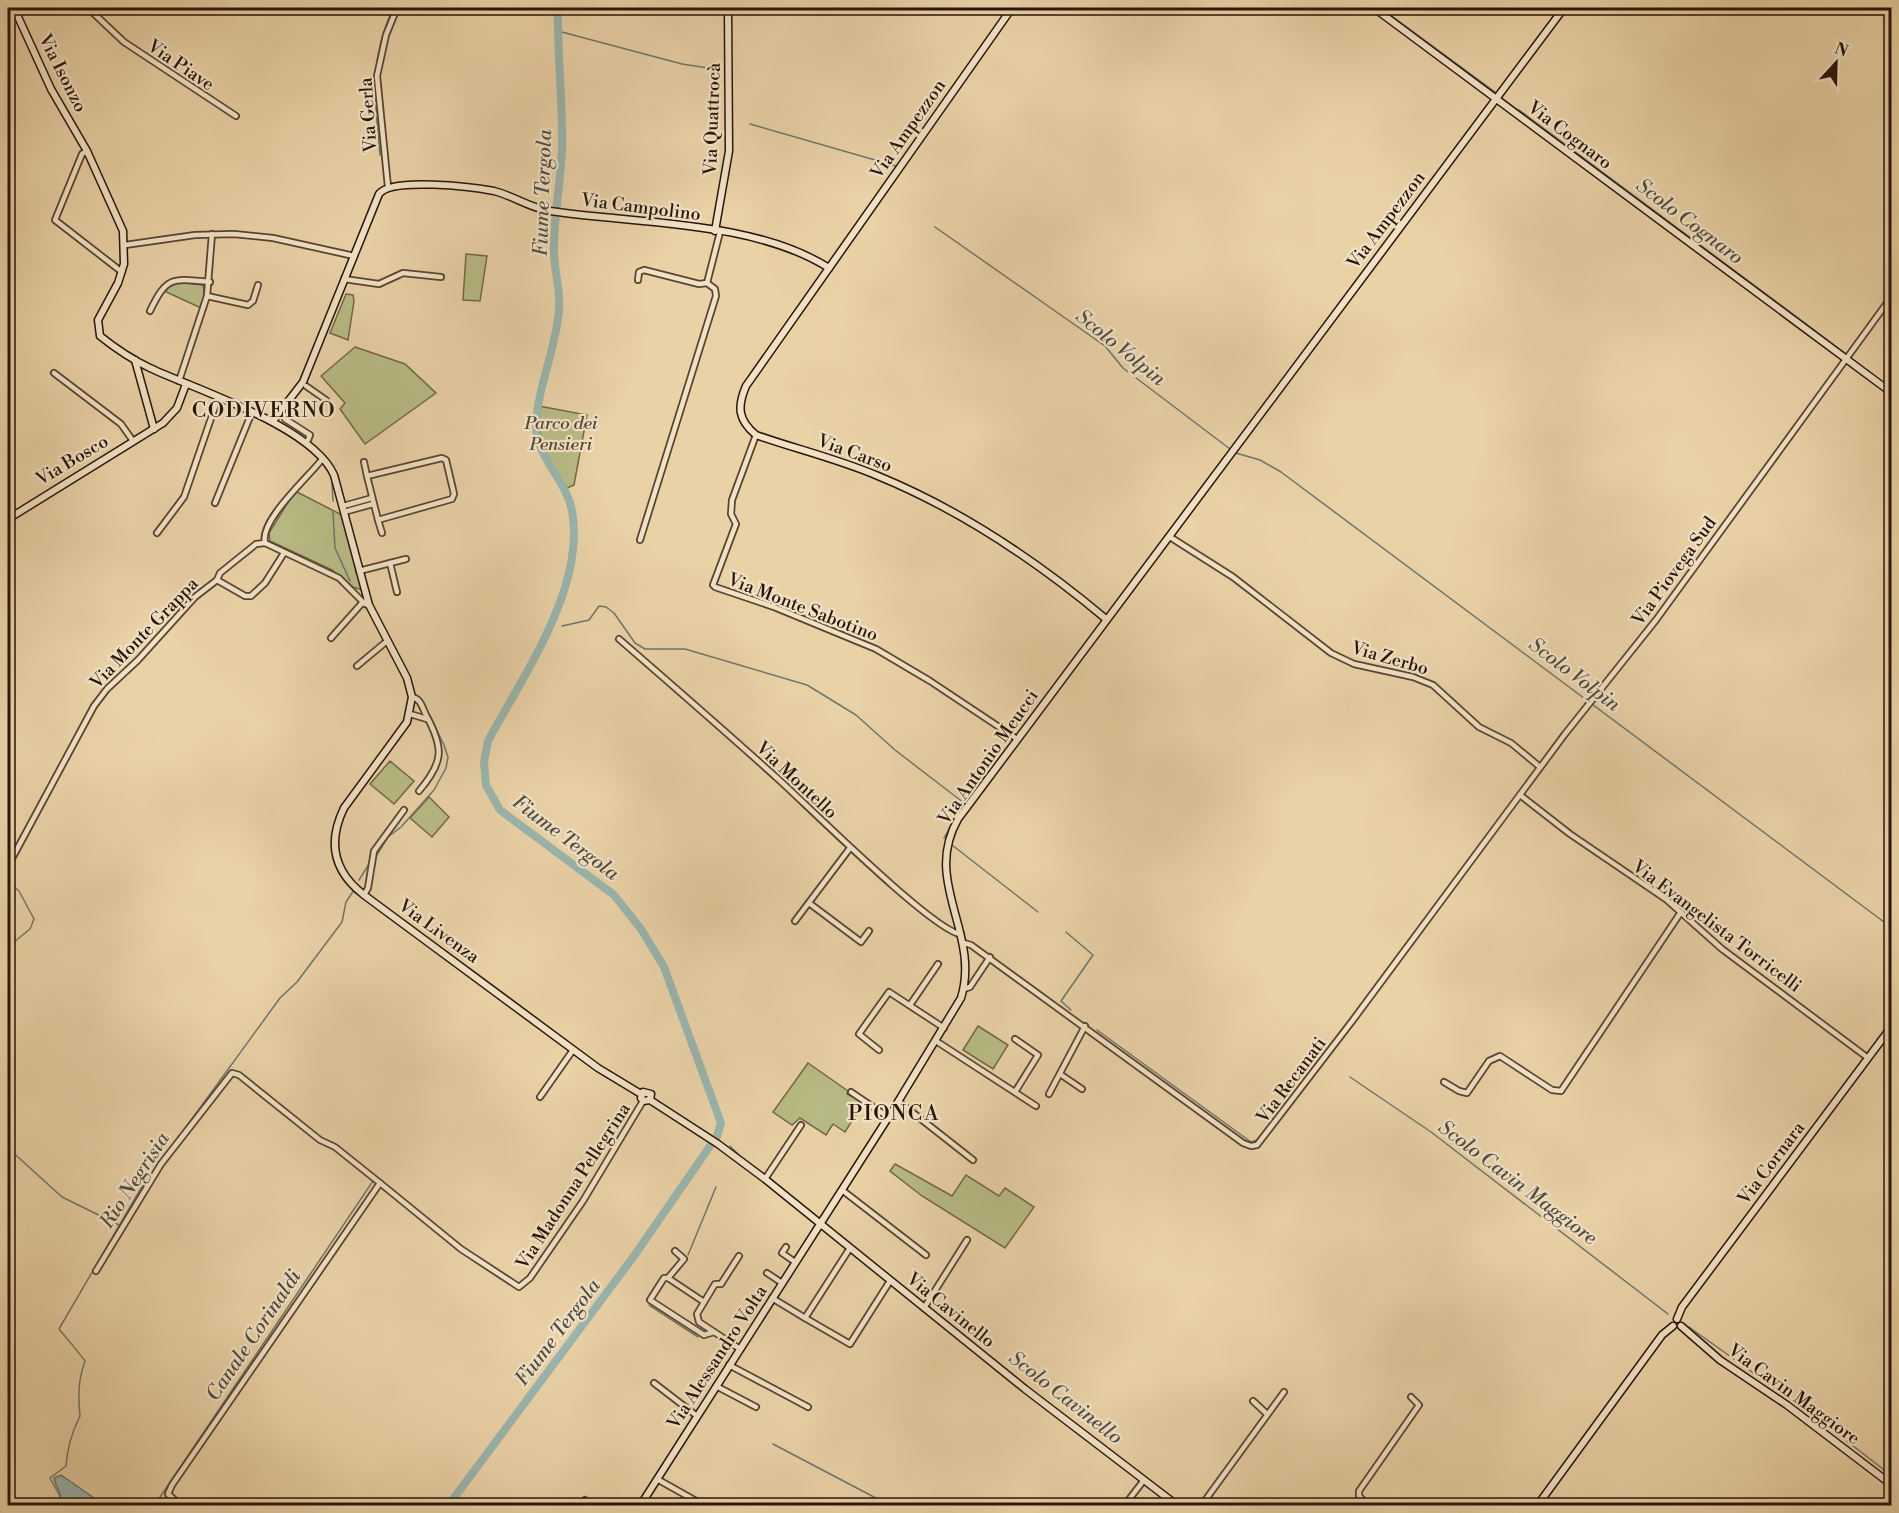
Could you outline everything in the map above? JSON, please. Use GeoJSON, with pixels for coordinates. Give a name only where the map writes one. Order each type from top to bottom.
{"type":"FeatureCollection","features":[{"type":"Feature","properties":{"kind":"street","name":"Via Isonzo"},"geometry":{"type":"LineString","coordinates":[[14,8],[51,89],[87,151],[120,223],[125,245],[122,272],[98,320],[100,336],[134,359]]}},
{"type":"Feature","properties":{"kind":"street","name":"Via Piave"},"geometry":{"type":"LineString","coordinates":[[88,8],[124,42],[236,116]]}},
{"type":"Feature","properties":{"kind":"street","name":"Via Gerla"},"geometry":{"type":"LineString","coordinates":[[387,187],[377,76],[386,35],[397,8]]}},
{"type":"Feature","properties":{"kind":"street","name":"Via Quattrocà"},"geometry":{"type":"LineString","coordinates":[[718,232],[729,151],[728,8]]}},
{"type":"Feature","properties":{"kind":"street","name":"Via Ampezzon"},"geometry":{"type":"LineString","coordinates":[[829,268],[1012,8]]}},
{"type":"Feature","properties":{"kind":"street","name":"Via Cognaro"},"geometry":{"type":"LineString","coordinates":[[1374,8],[1892,393]]}},
{"type":"Feature","properties":{"kind":"street","name":"Via Ampezzon"},"geometry":{"type":"LineString","coordinates":[[1233,450],[1564,8]]}},
{"type":"Feature","properties":{"kind":"street"},"geometry":{"type":"LineString","coordinates":[[87,151],[82,154],[55,220],[122,272]]}},
{"type":"Feature","properties":{"kind":"street","name":"Via Campolino"},"geometry":{"type":"LineString","coordinates":[[387,187],[398,185],[495,191],[531,206],[551,211],[718,232],[770,242],[829,268]]}},
{"type":"Feature","properties":{"kind":"street"},"geometry":{"type":"LineString","coordinates":[[273,421],[303,382],[379,194],[387,187]]}},
{"type":"Feature","properties":{"kind":"street"},"geometry":{"type":"LineString","coordinates":[[706,283],[718,232]]}},
{"type":"Feature","properties":{"kind":"street"},"geometry":{"type":"LineString","coordinates":[[125,245],[212,234],[234,234],[273,238],[354,256]]}},
{"type":"Feature","properties":{"kind":"street"},"geometry":{"type":"LineString","coordinates":[[179,381],[207,296],[210,282],[212,234]]}},
{"type":"Feature","properties":{"kind":"street"},"geometry":{"type":"LineString","coordinates":[[756,435],[748,429],[739,413],[739,402],[746,386],[829,268]]}},
{"type":"Feature","properties":{"kind":"street"},"geometry":{"type":"LineString","coordinates":[[638,280],[639,272],[644,270],[699,284],[706,283],[716,289],[716,296],[640,540]]}},
{"type":"Feature","properties":{"kind":"street"},"geometry":{"type":"LineString","coordinates":[[344,279],[381,284],[403,273],[441,277]]}},
{"type":"Feature","properties":{"kind":"street"},"geometry":{"type":"LineString","coordinates":[[150,311],[165,285],[177,280],[210,282]]}},
{"type":"Feature","properties":{"kind":"street"},"geometry":{"type":"LineString","coordinates":[[207,296],[248,305],[254,301],[258,285]]}},
{"type":"Feature","properties":{"kind":"street","name":"Via Piovega Sud"},"geometry":{"type":"LineString","coordinates":[[1520,795],[1650,627],[1892,296]]}},
{"type":"Feature","properties":{"kind":"street"},"geometry":{"type":"LineString","coordinates":[[134,359],[273,421],[323,459],[334,475],[366,604]]}},
{"type":"Feature","properties":{"kind":"street"},"geometry":{"type":"LineString","coordinates":[[134,359],[154,429]]}},
{"type":"Feature","properties":{"kind":"street"},"geometry":{"type":"LineString","coordinates":[[141,377],[148,367]]}},
{"type":"Feature","properties":{"kind":"street"},"geometry":{"type":"LineString","coordinates":[[54,373],[121,424],[133,441]]}},
{"type":"Feature","properties":{"kind":"street","name":"Via Bosco"},"geometry":{"type":"LineString","coordinates":[[8,519],[169,418],[177,408],[186,384]]}},
{"type":"Feature","properties":{"kind":"street"},"geometry":{"type":"LineString","coordinates":[[306,386],[326,400]]}},
{"type":"Feature","properties":{"kind":"street"},"geometry":{"type":"LineString","coordinates":[[157,533],[184,497],[218,398]]}},
{"type":"Feature","properties":{"kind":"street"},"geometry":{"type":"LineString","coordinates":[[215,503],[252,412]]}},
{"type":"Feature","properties":{"kind":"street"},"geometry":{"type":"LineString","coordinates":[[284,415],[291,425],[310,435],[308,440]]}},
{"type":"Feature","properties":{"kind":"street","name":"Via Carso"},"geometry":{"type":"LineString","coordinates":[[756,435],[876,475],[943,507],[1036,564],[1106,619]]}},
{"type":"Feature","properties":{"kind":"street","name":"Via Monte Sabotino"},"geometry":{"type":"LineString","coordinates":[[756,435],[732,500],[731,514],[736,524],[713,585],[876,649],[1017,739]]}},
{"type":"Feature","properties":{"kind":"street","name":"Via Antonio Meucci"},"geometry":{"type":"LineString","coordinates":[[820,1224],[944,1028],[964,989],[967,966],[964,943],[945,877],[945,858],[949,839],[958,819],[1233,450]]}},
{"type":"Feature","properties":{"kind":"street"},"geometry":{"type":"LineString","coordinates":[[367,476],[442,458],[446,462],[452,484],[454,494],[451,500],[378,520]]}},
{"type":"Feature","properties":{"kind":"street"},"geometry":{"type":"LineString","coordinates":[[323,459],[291,492],[266,532],[266,543],[339,578],[366,604],[407,678],[412,697],[410,714],[423,716],[429,720]]}},
{"type":"Feature","properties":{"kind":"street"},"geometry":{"type":"LineString","coordinates":[[364,462],[382,533]]}},
{"type":"Feature","properties":{"kind":"street"},"geometry":{"type":"LineString","coordinates":[[343,509],[373,501]]}},
{"type":"Feature","properties":{"kind":"street","name":"Via Zerbo"},"geometry":{"type":"LineString","coordinates":[[1170,537],[1242,584],[1331,653],[1354,664],[1413,677],[1433,685],[1479,727],[1510,743],[1540,768]]}},
{"type":"Feature","properties":{"kind":"street","name":"Via Monte Grappa"},"geometry":{"type":"LineString","coordinates":[[8,866],[94,706],[107,689],[138,660],[195,597],[217,580],[218,575],[256,544],[266,543]]}},
{"type":"Feature","properties":{"kind":"street","name":"Via Monte Grappa"},"geometry":{"type":"LineString","coordinates":[[217,580],[245,596],[251,596],[265,583],[284,553]]}},
{"type":"Feature","properties":{"kind":"street"},"geometry":{"type":"LineString","coordinates":[[359,571],[406,559]]}},
{"type":"Feature","properties":{"kind":"street"},"geometry":{"type":"LineString","coordinates":[[390,563],[397,592]]}},
{"type":"Feature","properties":{"kind":"street"},"geometry":{"type":"LineString","coordinates":[[332,638],[366,604]]}},
{"type":"Feature","properties":{"kind":"street","name":"Via Montello"},"geometry":{"type":"LineString","coordinates":[[619,639],[779,780],[850,848],[953,932],[962,934]]}},
{"type":"Feature","properties":{"kind":"street"},"geometry":{"type":"LineString","coordinates":[[357,666],[387,641]]}},
{"type":"Feature","properties":{"kind":"street"},"geometry":{"type":"LineString","coordinates":[[412,697],[417,698],[437,737],[439,755],[434,772],[419,791]]}},
{"type":"Feature","properties":{"kind":"street","name":"Via Livenza"},"geometry":{"type":"LineString","coordinates":[[410,714],[336,823],[333,843],[339,866],[346,879],[364,895],[573,1050],[645,1099],[718,1144],[820,1224]]}},
{"type":"Feature","properties":{"kind":"street","name":"Via Evangelista Torricelli"},"geometry":{"type":"LineString","coordinates":[[1520,795],[1570,834],[1681,912],[1722,950],[1868,1058]]}},
{"type":"Feature","properties":{"kind":"street","name":"Via Recanati"},"geometry":{"type":"LineString","coordinates":[[964,943],[990,957],[1243,1143],[1251,1146],[1257,1145],[1520,795]]}},
{"type":"Feature","properties":{"kind":"street"},"geometry":{"type":"LineString","coordinates":[[364,895],[369,888],[374,851],[404,810]]}},
{"type":"Feature","properties":{"kind":"street"},"geometry":{"type":"LineString","coordinates":[[795,921],[850,848]]}},
{"type":"Feature","properties":{"kind":"street"},"geometry":{"type":"LineString","coordinates":[[809,903],[861,942],[869,931]]}},
{"type":"Feature","properties":{"kind":"street"},"geometry":{"type":"LineString","coordinates":[[1444,1082],[1467,1093],[1489,1061],[1500,1056],[1552,1090],[1561,1091],[1681,912]]}},
{"type":"Feature","properties":{"kind":"street"},"geometry":{"type":"LineString","coordinates":[[964,989],[970,987],[990,957]]}},
{"type":"Feature","properties":{"kind":"street"},"geometry":{"type":"LineString","coordinates":[[910,1005],[938,964]]}},
{"type":"Feature","properties":{"kind":"street"},"geometry":{"type":"LineString","coordinates":[[879,1050],[859,1034],[889,992],[944,1028]]}},
{"type":"Feature","properties":{"kind":"street"},"geometry":{"type":"LineString","coordinates":[[1048,1094],[1085,1026]]}},
{"type":"Feature","properties":{"kind":"street","name":"Via Cornara"},"geometry":{"type":"LineString","coordinates":[[1538,1506],[1662,1335],[1677,1324],[1682,1307],[1892,1026]]}},
{"type":"Feature","properties":{"kind":"street"},"geometry":{"type":"LineString","coordinates":[[1015,1039],[1038,1055],[1015,1092]]}},
{"type":"Feature","properties":{"kind":"street"},"geometry":{"type":"LineString","coordinates":[[936,1041],[1036,1106]]}},
{"type":"Feature","properties":{"kind":"street"},"geometry":{"type":"LineString","coordinates":[[540,1097],[573,1050]]}},
{"type":"Feature","properties":{"kind":"street","name":"Via Madonna Pellegrina"},"geometry":{"type":"LineString","coordinates":[[96,1271],[161,1164],[232,1073],[239,1076],[320,1140],[335,1147],[461,1249],[519,1287],[530,1278],[582,1201],[645,1099]]}},
{"type":"Feature","properties":{"kind":"street"},"geometry":{"type":"LineString","coordinates":[[1060,1074],[1082,1089]]}},
{"type":"Feature","properties":{"kind":"street"},"geometry":{"type":"LineString","coordinates":[[851,1092],[888,1117]]}},
{"type":"Feature","properties":{"kind":"street"},"geometry":{"type":"LineString","coordinates":[[898,1101],[973,1160]]}},
{"type":"Feature","properties":{"kind":"street"},"geometry":{"type":"LineString","coordinates":[[765,1179],[801,1125]]}},
{"type":"Feature","properties":{"kind":"street"},"geometry":{"type":"LineString","coordinates":[[181,1506],[168,1494],[172,1485],[380,1183]]}},
{"type":"Feature","properties":{"kind":"street"},"geometry":{"type":"LineString","coordinates":[[842,1190],[926,1255]]}},
{"type":"Feature","properties":{"kind":"street","name":"Via Cavinello"},"geometry":{"type":"LineString","coordinates":[[820,1224],[1178,1506]]}},
{"type":"Feature","properties":{"kind":"street","name":"Via Alessandro Volta"},"geometry":{"type":"LineString","coordinates":[[640,1506],[820,1224]]}},
{"type":"Feature","properties":{"kind":"street"},"geometry":{"type":"LineString","coordinates":[[924,1308],[967,1240]]}},
{"type":"Feature","properties":{"kind":"street"},"geometry":{"type":"LineString","coordinates":[[786,1247],[782,1253],[795,1262]]}},
{"type":"Feature","properties":{"kind":"street"},"geometry":{"type":"LineString","coordinates":[[805,1318],[850,1248]]}},
{"type":"Feature","properties":{"kind":"street"},"geometry":{"type":"LineString","coordinates":[[675,1251],[684,1259],[668,1278],[664,1278],[651,1296],[651,1301],[705,1335],[714,1332]]}},
{"type":"Feature","properties":{"kind":"street"},"geometry":{"type":"LineString","coordinates":[[739,1256],[721,1284],[715,1284],[698,1312],[698,1320],[740,1349]]}},
{"type":"Feature","properties":{"kind":"street"},"geometry":{"type":"LineString","coordinates":[[767,1273],[782,1283]]}},
{"type":"Feature","properties":{"kind":"street"},"geometry":{"type":"LineString","coordinates":[[668,1278],[704,1302]]}},
{"type":"Feature","properties":{"kind":"street"},"geometry":{"type":"LineString","coordinates":[[772,1298],[850,1344],[890,1281]]}},
{"type":"Feature","properties":{"kind":"street","name":"Via Cavin Maggiore"},"geometry":{"type":"LineString","coordinates":[[1677,1324],[1720,1360],[1787,1406],[1892,1485]]}},
{"type":"Feature","properties":{"kind":"street"},"geometry":{"type":"LineString","coordinates":[[729,1365],[808,1407]]}},
{"type":"Feature","properties":{"kind":"street"},"geometry":{"type":"LineString","coordinates":[[654,1383],[697,1416]]}},
{"type":"Feature","properties":{"kind":"street"},"geometry":{"type":"LineString","coordinates":[[716,1386],[756,1407]]}},
{"type":"Feature","properties":{"kind":"street"},"geometry":{"type":"LineString","coordinates":[[1201,1506],[1284,1392]]}},
{"type":"Feature","properties":{"kind":"street"},"geometry":{"type":"LineString","coordinates":[[1369,1506],[1359,1496],[1359,1491],[1419,1406],[1411,1397]]}},
{"type":"Feature","properties":{"kind":"street"},"geometry":{"type":"LineString","coordinates":[[1252,1401],[1267,1414]]}},
{"type":"Feature","properties":{"kind":"street"},"geometry":{"type":"LineString","coordinates":[[657,1479],[705,1506]]}},
{"type":"Feature","properties":{"kind":"street"},"geometry":{"type":"LineString","coordinates":[[1124,1506],[1144,1480]]}},
{"type":"Feature","properties":{"kind":"street"},"geometry":{"type":"LineString","coordinates":[[585,1500],[594,1506]]}},
{"type":"Feature","properties":{"kind":"green space"},"geometry":{"type":"Polygon","coordinates":[[[466,254],[487,256],[480,301],[463,300],[466,254]]]}},
{"type":"Feature","properties":{"kind":"green space"},"geometry":{"type":"Polygon","coordinates":[[[178,282],[203,285],[205,295],[201,308],[164,291],[167,286],[178,282]]]}},
{"type":"Feature","properties":{"kind":"green space"},"geometry":{"type":"Polygon","coordinates":[[[346,294],[353,295],[354,301],[348,340],[330,333],[346,294]]]}},
{"type":"Feature","properties":{"kind":"green space"},"geometry":{"type":"Polygon","coordinates":[[[355,347],[405,364],[436,393],[365,444],[340,409],[345,403],[321,376],[355,347]]]}},
{"type":"Feature","properties":{"kind":"green space","name":"Parco dei Pensieri"},"geometry":{"type":"Polygon","coordinates":[[[539,406],[587,415],[574,485],[567,488],[545,450],[540,431],[539,406]]]}},
{"type":"Feature","properties":{"kind":"green space"},"geometry":{"type":"Polygon","coordinates":[[[295,491],[342,515],[362,590],[353,587],[332,570],[270,541],[269,533],[295,491]]]}},
{"type":"Feature","properties":{"kind":"green space"},"geometry":{"type":"Polygon","coordinates":[[[390,761],[414,781],[394,804],[370,784],[390,761]]]}},
{"type":"Feature","properties":{"kind":"green space"},"geometry":{"type":"Polygon","coordinates":[[[429,797],[449,817],[432,837],[410,818],[429,797]]]}},
{"type":"Feature","properties":{"kind":"green space"},"geometry":{"type":"Polygon","coordinates":[[[978,1026],[1008,1045],[993,1069],[963,1050],[978,1026]]]}},
{"type":"Feature","properties":{"kind":"green space"},"geometry":{"type":"Polygon","coordinates":[[[808,1063],[848,1091],[847,1094],[864,1102],[845,1132],[833,1124],[826,1135],[800,1118],[792,1125],[773,1112],[808,1063]]]}},
{"type":"Feature","properties":{"kind":"green space"},"geometry":{"type":"Polygon","coordinates":[[[895,1164],[952,1196],[966,1175],[999,1196],[1005,1188],[1034,1207],[1005,1248],[922,1196],[890,1171],[895,1164]]]}},
{"type":"Feature","properties":{"kind":"water"},"geometry":{"type":"Polygon","coordinates":[[[61,1475],[104,1505],[61,1505],[61,1496],[54,1478],[61,1475]]]}},
{"type":"Feature","properties":{"kind":"waterway","name":"Rio Negrisia"},"geometry":{"type":"LineString","coordinates":[[380,155],[375,80],[380,46],[393,8]]}},
{"type":"Feature","properties":{"kind":"waterway","name":"Fiume Tergola"},"geometry":{"type":"LineString","coordinates":[[448,1506],[634,1256],[717,1136],[721,1123],[664,967],[641,929],[614,895],[500,810],[486,785],[484,762],[488,741],[534,660],[561,600],[570,570],[574,540],[569,500],[540,447],[536,425],[537,410],[559,310],[554,255],[562,148],[558,8]]}},
{"type":"Feature","properties":{"kind":"waterway","name":"Scolo Cognaro"},"geometry":{"type":"LineString","coordinates":[[1381,8],[1495,92]]}},
{"type":"Feature","properties":{"kind":"waterway","name":"Scolo Volpin"},"geometry":{"type":"LineString","coordinates":[[558,31],[682,64],[721,70]]}},
{"type":"Feature","properties":{"kind":"waterway","name":"Scolo Cognaro"},"geometry":{"type":"LineString","coordinates":[[1519,110],[1845,353]]}},
{"type":"Feature","properties":{"kind":"waterway","name":"Scolo Volpin"},"geometry":{"type":"LineString","coordinates":[[750,124],[896,166]]}},
{"type":"Feature","properties":{"kind":"waterway","name":"Scolo Volpin"},"geometry":{"type":"LineString","coordinates":[[935,227],[1105,346],[1123,368],[1230,449]]}},
{"type":"Feature","properties":{"kind":"waterway","name":"Scolo Cognaro"},"geometry":{"type":"LineString","coordinates":[[1851,358],[1878,379]]}},
{"type":"Feature","properties":{"kind":"waterway","name":"Scolo Volpin"},"geometry":{"type":"LineString","coordinates":[[1236,453],[1260,460],[1281,472],[1892,928]]}},
{"type":"Feature","properties":{"kind":"waterway","name":"Rio Negrisia"},"geometry":{"type":"LineString","coordinates":[[332,483],[333,501]]}},
{"type":"Feature","properties":{"kind":"waterway","name":"Rio Negrisia"},"geometry":{"type":"LineString","coordinates":[[333,512],[335,548],[350,581]]}},
{"type":"Feature","properties":{"kind":"waterway","name":"Scolo Cavin Maggiore"},"geometry":{"type":"LineString","coordinates":[[562,626],[589,620],[599,606],[606,607],[614,613],[635,643],[645,649],[685,649],[807,685],[856,715],[895,750],[964,803],[944,838]]}},
{"type":"Feature","properties":{"kind":"waterway","name":"Rio Negrisia"},"geometry":{"type":"LineString","coordinates":[[375,858],[388,837],[401,827],[434,790],[446,768],[448,757],[444,745],[423,702]]}},
{"type":"Feature","properties":{"kind":"waterway","name":"Scolo Cavin Maggiore"},"geometry":{"type":"LineString","coordinates":[[952,845],[1038,912]]}},
{"type":"Feature","properties":{"kind":"waterway","name":"Rio Negrisia"},"geometry":{"type":"LineString","coordinates":[[359,880],[369,864]]}},
{"type":"Feature","properties":{"kind":"waterway"},"geometry":{"type":"LineString","coordinates":[[8,882],[19,891],[34,919],[30,929],[8,947]]}},
{"type":"Feature","properties":{"kind":"waterway","name":"Rio Negrisia"},"geometry":{"type":"LineString","coordinates":[[58,1506],[60,1496],[50,1478],[66,1466],[70,1441],[80,1416],[79,1388],[85,1361],[59,1329],[140,1190],[280,998],[297,982],[342,922],[346,902],[354,890]]}},
{"type":"Feature","properties":{"kind":"waterway","name":"Scolo Cavin Maggiore"},"geometry":{"type":"LineString","coordinates":[[1066,932],[1093,955],[1061,1001],[1071,1010]]}},
{"type":"Feature","properties":{"kind":"waterway","name":"Scolo Cavin Maggiore"},"geometry":{"type":"LineString","coordinates":[[1097,1030],[1251,1142],[1257,1140],[1322,1056]]}},
{"type":"Feature","properties":{"kind":"waterway","name":"Scolo Cavin Maggiore"},"geometry":{"type":"LineString","coordinates":[[1350,1077],[1431,1132],[1668,1314]]}},
{"type":"Feature","properties":{"kind":"waterway","name":"Scolo Cavinello"},"geometry":{"type":"LineString","coordinates":[[730,1146],[738,1154]]}},
{"type":"Feature","properties":{"kind":"waterway"},"geometry":{"type":"LineString","coordinates":[[8,1148],[62,1197],[119,1225]]}},
{"type":"Feature","properties":{"kind":"waterway","name":"Canale Corinaldi"},"geometry":{"type":"LineString","coordinates":[[154,1506],[373,1181]]}},
{"type":"Feature","properties":{"kind":"waterway"},"geometry":{"type":"LineString","coordinates":[[688,1255],[716,1187]]}},
{"type":"Feature","properties":{"kind":"waterway"},"geometry":{"type":"LineString","coordinates":[[649,1305],[698,1337]]}},
{"type":"Feature","properties":{"kind":"waterway","name":"Scolo Cavinello"},"geometry":{"type":"LineString","coordinates":[[932,1310],[1062,1414]]}},
{"type":"Feature","properties":{"kind":"waterway","name":"Scolo Cavin Maggiore"},"geometry":{"type":"LineString","coordinates":[[1689,1327],[1821,1421],[1892,1476]]}},
{"type":"Feature","properties":{"kind":"waterway"},"geometry":{"type":"LineString","coordinates":[[773,1444],[891,1506]]}},
{"type":"Feature","properties":{"kind":"waterway","name":"Scolo Cavinello"},"geometry":{"type":"LineString","coordinates":[[1126,1462],[1184,1506]]}},
{"type":"Feature","properties":{"kind":"district","name":"CODIVERNO"},"geometry":{"type":"Point","coordinates":[264,410]}},
{"type":"Feature","properties":{"kind":"district","name":"PIONCA"},"geometry":{"type":"Point","coordinates":[894,1113]}}]}
